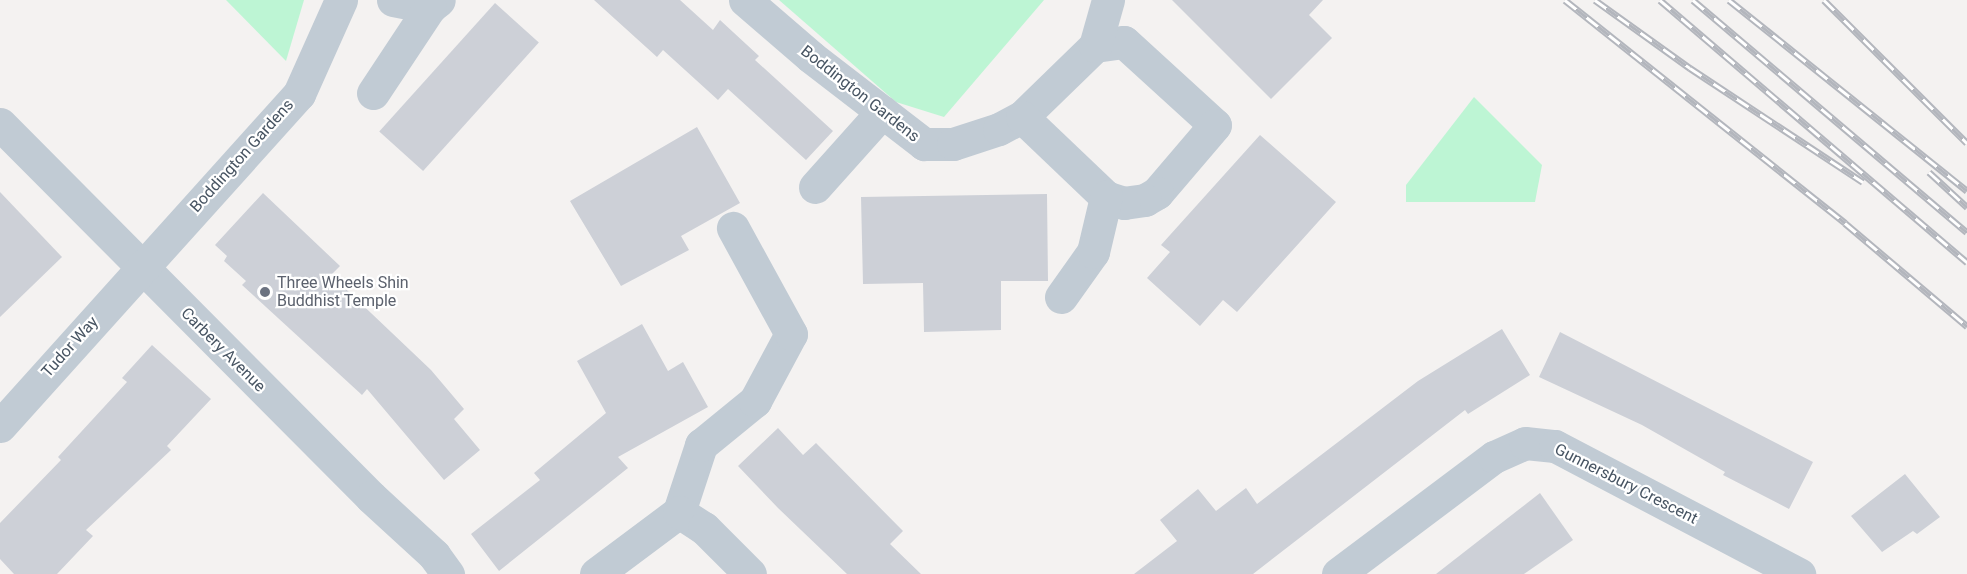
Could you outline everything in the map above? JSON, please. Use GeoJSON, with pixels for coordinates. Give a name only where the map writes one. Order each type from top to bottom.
{"type":"FeatureCollection","features":[{"type":"Feature","properties":{"kind":"street","name":"Boddington Gardens"},"geometry":{"type":"LineString","coordinates":[[140,268],[299,94],[341,0]]}},
{"type":"Feature","properties":{"kind":"street"},"geometry":{"type":"LineString","coordinates":[[373,93],[434,4],[393,0]]}},
{"type":"Feature","properties":{"kind":"street","name":"Boddington Gardens"},"geometry":{"type":"LineString","coordinates":[[745,0],[924,144],[953,144],[978,138],[1022,117],[1095,46]]}},
{"type":"Feature","properties":{"kind":"street"},"geometry":{"type":"LineString","coordinates":[[1022,117],[1106,197],[1124,203],[1145,200],[1157,193],[1215,125],[1124,42],[1095,46],[1108,0]]}},
{"type":"Feature","properties":{"kind":"street"},"geometry":{"type":"LineString","coordinates":[[815,187],[882,112]]}},
{"type":"Feature","properties":{"kind":"street","name":"Carbery Avenue"},"geometry":{"type":"LineString","coordinates":[[0,124],[140,268],[434,555],[448,574]]}},
{"type":"Feature","properties":{"kind":"street"},"geometry":{"type":"LineString","coordinates":[[1060,297],[1093,252],[1106,197]]}},
{"type":"Feature","properties":{"kind":"street"},"geometry":{"type":"LineString","coordinates":[[596,574],[680,512],[700,445],[755,401],[791,333],[733,228]]}},
{"type":"Feature","properties":{"kind":"street","name":"Tudor Way"},"geometry":{"type":"LineString","coordinates":[[0,426],[140,268]]}},
{"type":"Feature","properties":{"kind":"street","name":"Gunnersbury Crescent"},"geometry":{"type":"LineString","coordinates":[[1338,574],[1494,457],[1525,442],[1555,446],[1799,574]]}},
{"type":"Feature","properties":{"kind":"street"},"geometry":{"type":"LineString","coordinates":[[680,512],[704,528],[750,574]]}},
{"type":"Feature","properties":{"kind":"green space"},"geometry":{"type":"Polygon","coordinates":[[[226,0],[304,0],[286,61],[226,0]]]}},
{"type":"Feature","properties":{"kind":"green space"},"geometry":{"type":"Polygon","coordinates":[[[779,0],[1044,0],[944,117],[896,102],[779,0]]]}},
{"type":"Feature","properties":{"kind":"green space"},"geometry":{"type":"Polygon","coordinates":[[[1474,97],[1542,165],[1535,202],[1406,202],[1406,185],[1474,97]]]}},
{"type":"Feature","properties":{"kind":"building"},"geometry":{"type":"Polygon","coordinates":[[[594,0],[680,0],[713,30],[720,20],[759,56],[755,60],[833,131],[806,160],[728,89],[718,100],[663,50],[657,57],[594,0]]]}},
{"type":"Feature","properties":{"kind":"building"},"geometry":{"type":"Polygon","coordinates":[[[1172,0],[1323,0],[1309,15],[1332,38],[1271,99],[1172,0]]]}},
{"type":"Feature","properties":{"kind":"building"},"geometry":{"type":"Polygon","coordinates":[[[495,3],[539,42],[423,171],[379,132],[495,3]]]}},
{"type":"Feature","properties":{"kind":"building"},"geometry":{"type":"Polygon","coordinates":[[[697,127],[740,203],[681,236],[689,250],[621,286],[570,201],[697,127]]]}},
{"type":"Feature","properties":{"kind":"building"},"geometry":{"type":"Polygon","coordinates":[[[1260,135],[1336,202],[1237,312],[1223,300],[1200,326],[1147,278],[1170,252],[1161,245],[1260,135]]]}},
{"type":"Feature","properties":{"kind":"building"},"geometry":{"type":"Polygon","coordinates":[[[0,192],[62,257],[0,317],[0,192]]]}},
{"type":"Feature","properties":{"kind":"building"},"geometry":{"type":"Polygon","coordinates":[[[263,193],[340,266],[331,275],[431,370],[464,409],[454,419],[480,450],[444,480],[367,389],[362,395],[242,285],[246,281],[224,261],[227,256],[215,245],[263,193]]]}},
{"type":"Feature","properties":{"kind":"building"},"geometry":{"type":"Polygon","coordinates":[[[1047,194],[1048,281],[1001,281],[1001,330],[924,332],[923,283],[863,284],[861,197],[1047,194]]]}},
{"type":"Feature","properties":{"kind":"building"},"geometry":{"type":"Polygon","coordinates":[[[642,324],[668,371],[683,362],[708,407],[618,457],[628,468],[499,571],[471,534],[540,480],[534,473],[606,413],[577,361],[642,324]]]}},
{"type":"Feature","properties":{"kind":"building"},"geometry":{"type":"Polygon","coordinates":[[[1502,329],[1530,375],[1468,414],[1465,410],[1253,574],[1134,574],[1177,541],[1160,520],[1198,489],[1216,511],[1246,488],[1257,504],[1418,381],[1502,329]]]}},
{"type":"Feature","properties":{"kind":"building"},"geometry":{"type":"Polygon","coordinates":[[[1560,332],[1813,462],[1789,509],[1723,475],[1725,472],[1642,425],[1539,377],[1560,332]]]}},
{"type":"Feature","properties":{"kind":"building"},"geometry":{"type":"Polygon","coordinates":[[[152,345],[211,399],[167,446],[171,450],[86,530],[93,536],[57,574],[14,574],[0,559],[0,523],[61,460],[58,457],[127,382],[122,378],[152,345]]]}},
{"type":"Feature","properties":{"kind":"building"},"geometry":{"type":"Polygon","coordinates":[[[778,428],[803,455],[816,443],[903,531],[890,544],[921,574],[847,574],[778,508],[738,466],[778,428]]]}},
{"type":"Feature","properties":{"kind":"building"},"geometry":{"type":"Polygon","coordinates":[[[1905,474],[1940,517],[1917,534],[1913,531],[1882,552],[1851,516],[1905,474]]]}},
{"type":"Feature","properties":{"kind":"building"},"geometry":{"type":"Polygon","coordinates":[[[1540,493],[1573,540],[1524,574],[1436,574],[1540,493]]]}},
{"type":"Feature","properties":{"kind":"railway"},"geometry":{"type":"LineString","coordinates":[[1565,0],[1845,223],[1967,326]]}},
{"type":"Feature","properties":{"kind":"railway"},"geometry":{"type":"LineString","coordinates":[[1595,0],[1690,68],[1863,182]]}},
{"type":"Feature","properties":{"kind":"railway"},"geometry":{"type":"LineString","coordinates":[[1660,0],[1967,262]]}},
{"type":"Feature","properties":{"kind":"railway"},"geometry":{"type":"LineString","coordinates":[[1693,0],[1967,232]]}},
{"type":"Feature","properties":{"kind":"railway"},"geometry":{"type":"LineString","coordinates":[[1729,0],[1967,191]]}},
{"type":"Feature","properties":{"kind":"railway"},"geometry":{"type":"LineString","coordinates":[[1824,0],[1967,143]]}},
{"type":"Feature","properties":{"kind":"railway"},"geometry":{"type":"LineString","coordinates":[[1929,172],[1967,207]]}},
{"type":"Feature","properties":{"kind":"place","name":"Three Wheels Shin Buddhist Temple"},"geometry":{"type":"Point","coordinates":[265,292]}}]}
